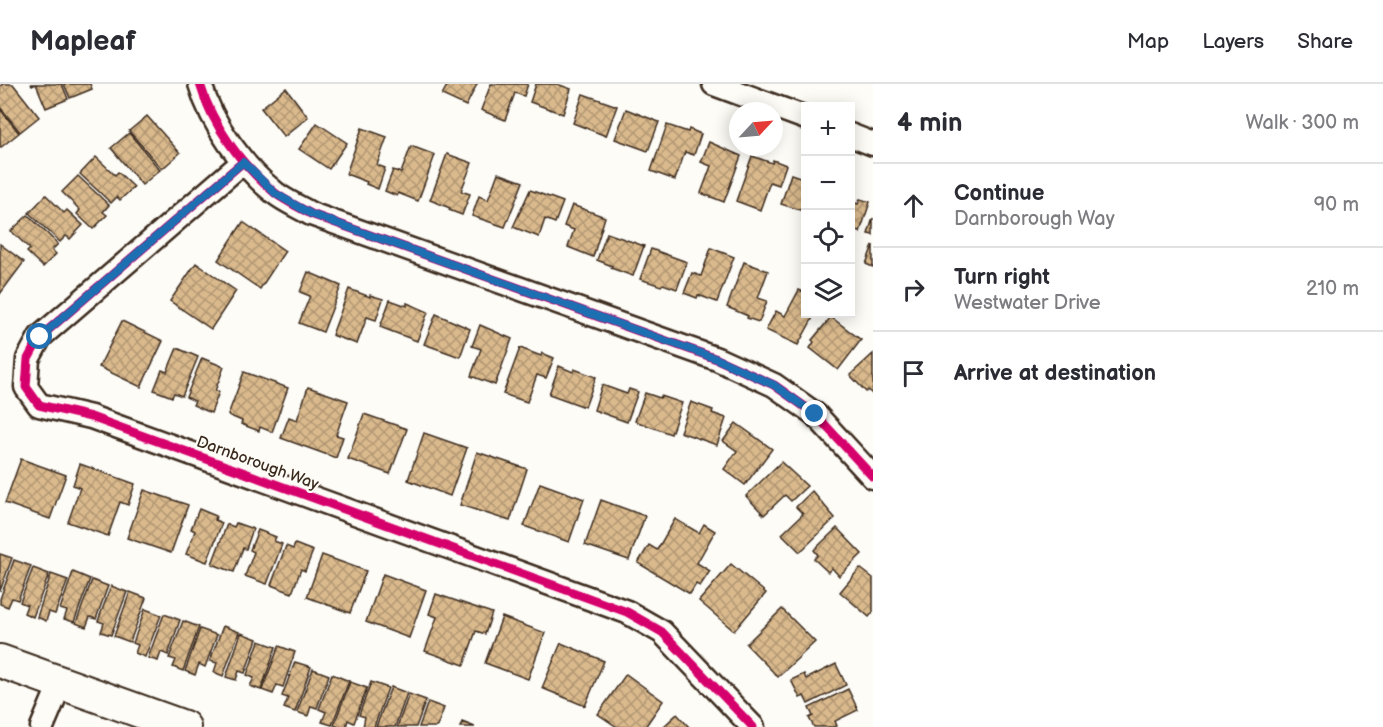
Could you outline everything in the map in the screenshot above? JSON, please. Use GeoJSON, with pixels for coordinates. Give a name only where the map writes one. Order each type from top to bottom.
{"type":"FeatureCollection","features":[{"type":"Feature","properties":{"kind":"street"},"geometry":{"type":"LineString","coordinates":[[200,84],[206,105],[243,162],[276,194],[311,214],[717,359],[774,385],[815,414],[873,477]]}},
{"type":"Feature","properties":{"kind":"street"},"geometry":{"type":"LineString","coordinates":[[714,84],[801,116]]}},
{"type":"Feature","properties":{"kind":"street"},"geometry":{"type":"LineString","coordinates":[[855,137],[873,144]]}},
{"type":"Feature","properties":{"kind":"street","name":"Darnborough Way"},"geometry":{"type":"LineString","coordinates":[[243,162],[40,337],[28,359],[26,387],[39,405],[91,417],[627,612],[662,632],[753,727]]}},
{"type":"Feature","properties":{"kind":"street"},"geometry":{"type":"LineString","coordinates":[[0,661],[184,727]]}},
{"type":"Feature","properties":{"kind":"street"},"geometry":{"type":"LineString","coordinates":[[42,727],[62,682]]}},
{"type":"Feature","properties":{"kind":"building"},"geometry":{"type":"Polygon","coordinates":[[[13,84],[39,117],[20,132],[0,107],[0,86],[13,84]]]}},
{"type":"Feature","properties":{"kind":"building"},"geometry":{"type":"Polygon","coordinates":[[[36,84],[62,84],[68,99],[46,108],[36,84]]]}},
{"type":"Feature","properties":{"kind":"building"},"geometry":{"type":"Polygon","coordinates":[[[64,84],[90,84],[92,89],[70,98],[64,84]]]}},
{"type":"Feature","properties":{"kind":"building"},"geometry":{"type":"Polygon","coordinates":[[[448,84],[477,84],[466,106],[442,95],[448,84]]]}},
{"type":"Feature","properties":{"kind":"building"},"geometry":{"type":"Polygon","coordinates":[[[491,84],[528,84],[524,96],[515,93],[505,120],[481,110],[491,84]]]}},
{"type":"Feature","properties":{"kind":"building"},"geometry":{"type":"Polygon","coordinates":[[[536,84],[557,84],[571,89],[563,114],[530,102],[536,84]]]}},
{"type":"Feature","properties":{"kind":"building"},"geometry":{"type":"Polygon","coordinates":[[[286,88],[308,117],[284,137],[261,108],[286,88]]]}},
{"type":"Feature","properties":{"kind":"building"},"geometry":{"type":"Polygon","coordinates":[[[583,94],[617,106],[606,136],[573,123],[583,94]]]}},
{"type":"Feature","properties":{"kind":"building"},"geometry":{"type":"Polygon","coordinates":[[[0,109],[19,133],[0,148],[0,109]]]}},
{"type":"Feature","properties":{"kind":"building"},"geometry":{"type":"Polygon","coordinates":[[[626,109],[659,122],[648,151],[615,139],[626,109]]]}},
{"type":"Feature","properties":{"kind":"building"},"geometry":{"type":"Polygon","coordinates":[[[147,116],[180,153],[162,169],[129,131],[147,116]]]}},
{"type":"Feature","properties":{"kind":"building"},"geometry":{"type":"Polygon","coordinates":[[[317,123],[347,143],[329,169],[299,149],[317,123]]]}},
{"type":"Feature","properties":{"kind":"building"},"geometry":{"type":"Polygon","coordinates":[[[667,125],[701,134],[694,155],[685,152],[675,180],[651,171],[667,125]]]}},
{"type":"Feature","properties":{"kind":"building"},"geometry":{"type":"Polygon","coordinates":[[[362,128],[387,137],[377,165],[385,168],[378,189],[346,174],[362,128]]]}},
{"type":"Feature","properties":{"kind":"building"},"geometry":{"type":"Polygon","coordinates":[[[129,133],[160,170],[142,185],[111,148],[129,133]]]}},
{"type":"Feature","properties":{"kind":"building"},"geometry":{"type":"Polygon","coordinates":[[[709,142],[729,151],[729,156],[741,156],[724,202],[701,193],[711,166],[701,162],[709,142]]]}},
{"type":"Feature","properties":{"kind":"building"},"geometry":{"type":"Polygon","coordinates":[[[411,146],[435,155],[418,201],[398,193],[397,196],[385,191],[393,170],[401,173],[411,146]]]}},
{"type":"Feature","properties":{"kind":"building"},"geometry":{"type":"Polygon","coordinates":[[[447,154],[472,163],[461,191],[470,194],[462,215],[430,200],[447,154]]]}},
{"type":"Feature","properties":{"kind":"building"},"geometry":{"type":"Polygon","coordinates":[[[752,156],[786,165],[779,185],[770,182],[760,210],[736,201],[752,156]]]}},
{"type":"Feature","properties":{"kind":"building"},"geometry":{"type":"Polygon","coordinates":[[[96,157],[115,175],[118,172],[134,187],[120,200],[117,197],[111,203],[80,174],[96,157]]]}},
{"type":"Feature","properties":{"kind":"building"},"geometry":{"type":"Polygon","coordinates":[[[498,173],[523,182],[505,227],[472,216],[479,196],[488,200],[498,173]]]}},
{"type":"Feature","properties":{"kind":"building"},"geometry":{"type":"Polygon","coordinates":[[[791,174],[801,177],[801,210],[781,204],[791,174]]]}},
{"type":"Feature","properties":{"kind":"building"},"geometry":{"type":"Polygon","coordinates":[[[78,176],[109,205],[103,212],[107,215],[93,229],[77,214],[80,210],[62,192],[78,176]]]}},
{"type":"Feature","properties":{"kind":"building"},"geometry":{"type":"Polygon","coordinates":[[[530,190],[563,202],[555,223],[545,219],[539,237],[513,227],[530,190]]]}},
{"type":"Feature","properties":{"kind":"building"},"geometry":{"type":"Polygon","coordinates":[[[46,195],[64,213],[67,210],[83,225],[70,239],[66,236],[60,242],[29,213],[46,195]]]}},
{"type":"Feature","properties":{"kind":"building"},"geometry":{"type":"Polygon","coordinates":[[[860,199],[870,202],[860,232],[855,230],[855,203],[858,204],[860,199]]]}},
{"type":"Feature","properties":{"kind":"building"},"geometry":{"type":"Polygon","coordinates":[[[572,205],[605,217],[593,257],[568,247],[574,230],[564,226],[572,205]]]}},
{"type":"Feature","properties":{"kind":"building"},"geometry":{"type":"Polygon","coordinates":[[[28,215],[58,244],[52,250],[56,254],[43,267],[27,252],[30,249],[11,231],[28,215]]]}},
{"type":"Feature","properties":{"kind":"building"},"geometry":{"type":"Polygon","coordinates":[[[873,218],[873,235],[868,234],[873,218]]]}},
{"type":"Feature","properties":{"kind":"building"},"geometry":{"type":"Polygon","coordinates":[[[243,222],[285,251],[260,289],[218,260],[243,222]]]}},
{"type":"Feature","properties":{"kind":"building"},"geometry":{"type":"Polygon","coordinates":[[[607,233],[644,246],[633,276],[597,260],[607,233]]]}},
{"type":"Feature","properties":{"kind":"building"},"geometry":{"type":"Polygon","coordinates":[[[0,244],[24,262],[0,294],[0,244]]]}},
{"type":"Feature","properties":{"kind":"building"},"geometry":{"type":"Polygon","coordinates":[[[873,245],[873,267],[866,264],[873,245]]]}},
{"type":"Feature","properties":{"kind":"building"},"geometry":{"type":"Polygon","coordinates":[[[711,248],[734,257],[717,302],[684,293],[692,273],[701,276],[711,248]]]}},
{"type":"Feature","properties":{"kind":"building"},"geometry":{"type":"Polygon","coordinates":[[[651,249],[687,262],[677,289],[640,279],[651,249]]]}},
{"type":"Feature","properties":{"kind":"building"},"geometry":{"type":"Polygon","coordinates":[[[744,262],[768,271],[758,298],[767,301],[759,322],[727,307],[744,262]]]}},
{"type":"Feature","properties":{"kind":"building"},"geometry":{"type":"Polygon","coordinates":[[[196,263],[236,291],[211,329],[170,301],[196,263]]]}},
{"type":"Feature","properties":{"kind":"building"},"geometry":{"type":"Polygon","coordinates":[[[308,272],[341,286],[323,332],[299,323],[310,296],[300,292],[308,272]]]}},
{"type":"Feature","properties":{"kind":"building"},"geometry":{"type":"Polygon","coordinates":[[[349,289],[383,299],[376,320],[367,317],[357,344],[332,335],[349,289]]]}},
{"type":"Feature","properties":{"kind":"building"},"geometry":{"type":"Polygon","coordinates":[[[799,290],[801,291],[801,318],[813,318],[798,345],[766,330],[776,311],[785,316],[799,290]]]}},
{"type":"Feature","properties":{"kind":"building"},"geometry":{"type":"Polygon","coordinates":[[[390,300],[407,306],[407,303],[428,312],[417,341],[380,327],[390,300]]]}},
{"type":"Feature","properties":{"kind":"building"},"geometry":{"type":"Polygon","coordinates":[[[436,314],[470,329],[460,357],[424,344],[436,314]]]}},
{"type":"Feature","properties":{"kind":"building"},"geometry":{"type":"Polygon","coordinates":[[[832,318],[861,340],[838,370],[810,348],[814,342],[812,340],[832,318]]]}},
{"type":"Feature","properties":{"kind":"building"},"geometry":{"type":"Polygon","coordinates":[[[122,321],[163,341],[141,387],[99,367],[122,321]]]}},
{"type":"Feature","properties":{"kind":"building"},"geometry":{"type":"Polygon","coordinates":[[[480,325],[512,339],[495,385],[471,376],[481,349],[472,346],[480,325]]]}},
{"type":"Feature","properties":{"kind":"building"},"geometry":{"type":"Polygon","coordinates":[[[177,348],[198,357],[182,396],[174,393],[172,397],[154,390],[162,370],[167,372],[177,348]]]}},
{"type":"Feature","properties":{"kind":"building"},"geometry":{"type":"Polygon","coordinates":[[[520,348],[554,358],[546,378],[537,375],[527,402],[503,394],[520,348]]]}},
{"type":"Feature","properties":{"kind":"building"},"geometry":{"type":"Polygon","coordinates":[[[873,354],[873,395],[868,390],[866,392],[850,375],[873,354]]]}},
{"type":"Feature","properties":{"kind":"building"},"geometry":{"type":"Polygon","coordinates":[[[202,358],[224,367],[215,391],[219,392],[211,413],[193,405],[195,401],[186,397],[202,358]]]}},
{"type":"Feature","properties":{"kind":"building"},"geometry":{"type":"Polygon","coordinates":[[[559,366],[596,377],[585,407],[549,394],[559,366]]]}},
{"type":"Feature","properties":{"kind":"building"},"geometry":{"type":"Polygon","coordinates":[[[244,372],[288,388],[272,432],[260,427],[259,431],[241,424],[242,421],[228,415],[244,372]]]}},
{"type":"Feature","properties":{"kind":"building"},"geometry":{"type":"Polygon","coordinates":[[[602,385],[627,394],[629,389],[638,392],[627,422],[594,410],[602,385]]]}},
{"type":"Feature","properties":{"kind":"building"},"geometry":{"type":"Polygon","coordinates":[[[308,387],[348,401],[336,435],[343,437],[336,458],[281,438],[289,417],[297,420],[308,387]]]}},
{"type":"Feature","properties":{"kind":"building"},"geometry":{"type":"Polygon","coordinates":[[[645,393],[682,403],[671,434],[635,421],[645,393]]]}},
{"type":"Feature","properties":{"kind":"building"},"geometry":{"type":"Polygon","coordinates":[[[691,402],[713,410],[712,413],[726,418],[717,445],[680,432],[691,402]]]}},
{"type":"Feature","properties":{"kind":"building"},"geometry":{"type":"Polygon","coordinates":[[[364,414],[407,429],[390,474],[348,459],[364,414]]]}},
{"type":"Feature","properties":{"kind":"building"},"geometry":{"type":"Polygon","coordinates":[[[736,423],[772,449],[745,485],[724,469],[737,451],[723,441],[736,423]]]}},
{"type":"Feature","properties":{"kind":"building"},"geometry":{"type":"Polygon","coordinates":[[[424,433],[467,448],[450,496],[408,480],[424,433]]]}},
{"type":"Feature","properties":{"kind":"building"},"geometry":{"type":"Polygon","coordinates":[[[477,452],[527,469],[510,521],[460,505],[477,452]]]}},
{"type":"Feature","properties":{"kind":"building"},"geometry":{"type":"Polygon","coordinates":[[[21,459],[66,475],[50,519],[5,503],[21,459]]]}},
{"type":"Feature","properties":{"kind":"building"},"geometry":{"type":"Polygon","coordinates":[[[781,462],[807,486],[791,501],[785,495],[764,515],[746,496],[781,462]]]}},
{"type":"Feature","properties":{"kind":"building"},"geometry":{"type":"Polygon","coordinates":[[[80,464],[135,484],[128,505],[120,502],[108,536],[68,522],[80,488],[73,485],[80,464]]]}},
{"type":"Feature","properties":{"kind":"building"},"geometry":{"type":"Polygon","coordinates":[[[540,483],[584,499],[569,542],[524,526],[540,483]]]}},
{"type":"Feature","properties":{"kind":"building"},"geometry":{"type":"Polygon","coordinates":[[[144,490],[188,505],[171,553],[127,538],[144,490]]]}},
{"type":"Feature","properties":{"kind":"building"},"geometry":{"type":"Polygon","coordinates":[[[812,491],[835,518],[800,552],[782,534],[803,514],[796,507],[812,491]]]}},
{"type":"Feature","properties":{"kind":"building"},"geometry":{"type":"Polygon","coordinates":[[[601,500],[645,516],[629,560],[585,545],[601,500]]]}},
{"type":"Feature","properties":{"kind":"building"},"geometry":{"type":"Polygon","coordinates":[[[199,509],[216,516],[215,520],[222,523],[207,562],[186,554],[195,531],[191,529],[199,509]]]}},
{"type":"Feature","properties":{"kind":"building"},"geometry":{"type":"Polygon","coordinates":[[[675,519],[699,533],[704,524],[715,531],[697,563],[710,571],[700,586],[696,584],[690,594],[638,563],[649,545],[657,550],[675,519]]]}},
{"type":"Feature","properties":{"kind":"building"},"geometry":{"type":"Polygon","coordinates":[[[236,523],[253,529],[234,572],[212,564],[227,524],[234,527],[236,523]]]}},
{"type":"Feature","properties":{"kind":"building"},"geometry":{"type":"Polygon","coordinates":[[[837,528],[862,554],[839,576],[832,568],[828,572],[814,559],[818,555],[814,550],[837,528]]]}},
{"type":"Feature","properties":{"kind":"building"},"geometry":{"type":"Polygon","coordinates":[[[258,530],[276,537],[274,541],[282,544],[267,584],[245,576],[254,552],[250,550],[258,530]]]}},
{"type":"Feature","properties":{"kind":"building"},"geometry":{"type":"Polygon","coordinates":[[[295,544],[313,551],[305,571],[301,569],[292,593],[271,585],[286,546],[293,549],[295,544]]]}},
{"type":"Feature","properties":{"kind":"building"},"geometry":{"type":"Polygon","coordinates":[[[0,554],[12,558],[0,591],[0,554]]]}},
{"type":"Feature","properties":{"kind":"building"},"geometry":{"type":"Polygon","coordinates":[[[322,555],[366,571],[350,613],[307,597],[322,555]]]}},
{"type":"Feature","properties":{"kind":"building"},"geometry":{"type":"Polygon","coordinates":[[[14,560],[31,566],[18,600],[12,598],[8,607],[0,604],[0,599],[14,560]]]}},
{"type":"Feature","properties":{"kind":"building"},"geometry":{"type":"Polygon","coordinates":[[[731,564],[766,593],[734,631],[699,601],[731,564]]]}},
{"type":"Feature","properties":{"kind":"building"},"geometry":{"type":"Polygon","coordinates":[[[33,568],[49,574],[33,617],[24,613],[27,605],[20,602],[33,568]]]}},
{"type":"Feature","properties":{"kind":"building"},"geometry":{"type":"Polygon","coordinates":[[[860,568],[873,578],[873,612],[869,617],[840,592],[860,568]]]}},
{"type":"Feature","properties":{"kind":"building"},"geometry":{"type":"Polygon","coordinates":[[[73,572],[90,579],[74,622],[64,619],[67,611],[60,609],[73,572]]]}},
{"type":"Feature","properties":{"kind":"building"},"geometry":{"type":"Polygon","coordinates":[[[51,574],[68,580],[55,614],[49,612],[46,621],[37,617],[51,574]]]}},
{"type":"Feature","properties":{"kind":"building"},"geometry":{"type":"Polygon","coordinates":[[[383,574],[426,590],[409,638],[366,622],[383,574]]]}},
{"type":"Feature","properties":{"kind":"building"},"geometry":{"type":"Polygon","coordinates":[[[92,580],[108,586],[96,619],[90,617],[86,627],[76,623],[92,580]]]}},
{"type":"Feature","properties":{"kind":"building"},"geometry":{"type":"Polygon","coordinates":[[[111,586],[127,592],[111,635],[101,632],[104,623],[98,621],[111,586]]]}},
{"type":"Feature","properties":{"kind":"building"},"geometry":{"type":"Polygon","coordinates":[[[130,592],[146,598],[130,642],[114,636],[130,592]]]}},
{"type":"Feature","properties":{"kind":"building"},"geometry":{"type":"Polygon","coordinates":[[[436,594],[492,613],[485,634],[476,631],[464,665],[425,651],[437,617],[429,614],[436,594]]]}},
{"type":"Feature","properties":{"kind":"building"},"geometry":{"type":"Polygon","coordinates":[[[145,609],[161,615],[145,657],[135,653],[138,645],[133,643],[145,609]]]}},
{"type":"Feature","properties":{"kind":"building"},"geometry":{"type":"Polygon","coordinates":[[[782,609],[815,642],[778,677],[746,644],[782,609]]]}},
{"type":"Feature","properties":{"kind":"building"},"geometry":{"type":"Polygon","coordinates":[[[164,614],[180,620],[168,655],[161,652],[158,661],[148,658],[164,614]]]}},
{"type":"Feature","properties":{"kind":"building"},"geometry":{"type":"Polygon","coordinates":[[[502,617],[545,633],[528,679],[485,663],[502,617]]]}},
{"type":"Feature","properties":{"kind":"building"},"geometry":{"type":"Polygon","coordinates":[[[183,621],[199,627],[183,671],[173,667],[176,660],[169,658],[183,621]]]}},
{"type":"Feature","properties":{"kind":"building"},"geometry":{"type":"Polygon","coordinates":[[[223,626],[239,632],[223,676],[214,672],[217,663],[210,661],[223,626]]]}},
{"type":"Feature","properties":{"kind":"building"},"geometry":{"type":"Polygon","coordinates":[[[200,629],[217,635],[205,667],[199,664],[195,675],[185,671],[200,629]]]}},
{"type":"Feature","properties":{"kind":"building"},"geometry":{"type":"Polygon","coordinates":[[[241,633],[257,639],[245,673],[239,671],[236,680],[226,677],[241,633]]]}},
{"type":"Feature","properties":{"kind":"building"},"geometry":{"type":"Polygon","coordinates":[[[259,641],[276,647],[261,690],[250,686],[254,678],[247,675],[259,641]]]}},
{"type":"Feature","properties":{"kind":"building"},"geometry":{"type":"Polygon","coordinates":[[[561,643],[604,661],[585,706],[542,688],[561,643]]]}},
{"type":"Feature","properties":{"kind":"building"},"geometry":{"type":"Polygon","coordinates":[[[279,646],[295,652],[283,687],[277,685],[273,694],[262,690],[279,646]]]}},
{"type":"Feature","properties":{"kind":"building"},"geometry":{"type":"Polygon","coordinates":[[[295,662],[311,667],[295,712],[284,708],[288,698],[282,696],[295,662]]]}},
{"type":"Feature","properties":{"kind":"building"},"geometry":{"type":"Polygon","coordinates":[[[836,664],[846,685],[808,704],[804,696],[800,698],[791,680],[804,674],[806,679],[836,664]]]}},
{"type":"Feature","properties":{"kind":"building"},"geometry":{"type":"Polygon","coordinates":[[[313,669],[329,675],[317,708],[311,706],[308,716],[297,712],[313,669]]]}},
{"type":"Feature","properties":{"kind":"building"},"geometry":{"type":"Polygon","coordinates":[[[332,674],[349,681],[332,725],[322,722],[326,712],[319,709],[332,674]]]}},
{"type":"Feature","properties":{"kind":"building"},"geometry":{"type":"Polygon","coordinates":[[[626,674],[663,701],[645,727],[617,727],[598,714],[626,674]]]}},
{"type":"Feature","properties":{"kind":"building"},"geometry":{"type":"Polygon","coordinates":[[[350,682],[367,688],[354,723],[348,720],[346,727],[339,727],[334,725],[350,682]]]}},
{"type":"Feature","properties":{"kind":"building"},"geometry":{"type":"Polygon","coordinates":[[[371,682],[388,688],[374,727],[363,727],[365,717],[359,715],[371,682]]]}},
{"type":"Feature","properties":{"kind":"building"},"geometry":{"type":"Polygon","coordinates":[[[391,687],[407,693],[395,727],[376,727],[391,687]]]}},
{"type":"Feature","properties":{"kind":"building"},"geometry":{"type":"Polygon","coordinates":[[[848,689],[858,710],[835,721],[837,726],[835,727],[814,727],[809,718],[813,716],[809,708],[848,689]]]}},
{"type":"Feature","properties":{"kind":"building"},"geometry":{"type":"Polygon","coordinates":[[[409,694],[426,700],[416,727],[397,727],[409,694]]]}},
{"type":"Feature","properties":{"kind":"building"},"geometry":{"type":"Polygon","coordinates":[[[428,702],[444,708],[437,727],[419,727],[428,702]]]}},
{"type":"Feature","properties":{"kind":"building"},"geometry":{"type":"Polygon","coordinates":[[[677,714],[689,727],[663,727],[677,714]]]}},
{"type":"Feature","properties":{"kind":"building"},"geometry":{"type":"Polygon","coordinates":[[[462,722],[475,727],[460,727],[462,722]]]}},
{"type":"Feature","properties":{"kind":"cycle path"},"geometry":{"type":"LineString","coordinates":[[200,84],[212,115],[230,144],[263,182],[288,201],[311,214],[717,359],[774,385],[815,414],[873,477]]}},
{"type":"Feature","properties":{"kind":"cycle path"},"geometry":{"type":"LineString","coordinates":[[243,162],[40,337],[28,359],[26,387],[39,405],[91,417],[627,612],[662,632],[753,727]]}},
{"type":"Feature","properties":{"kind":"route"},"geometry":{"type":"LineString","coordinates":[[40,337],[243,162],[276,194],[311,214],[717,359],[774,385],[815,414]]}}]}
